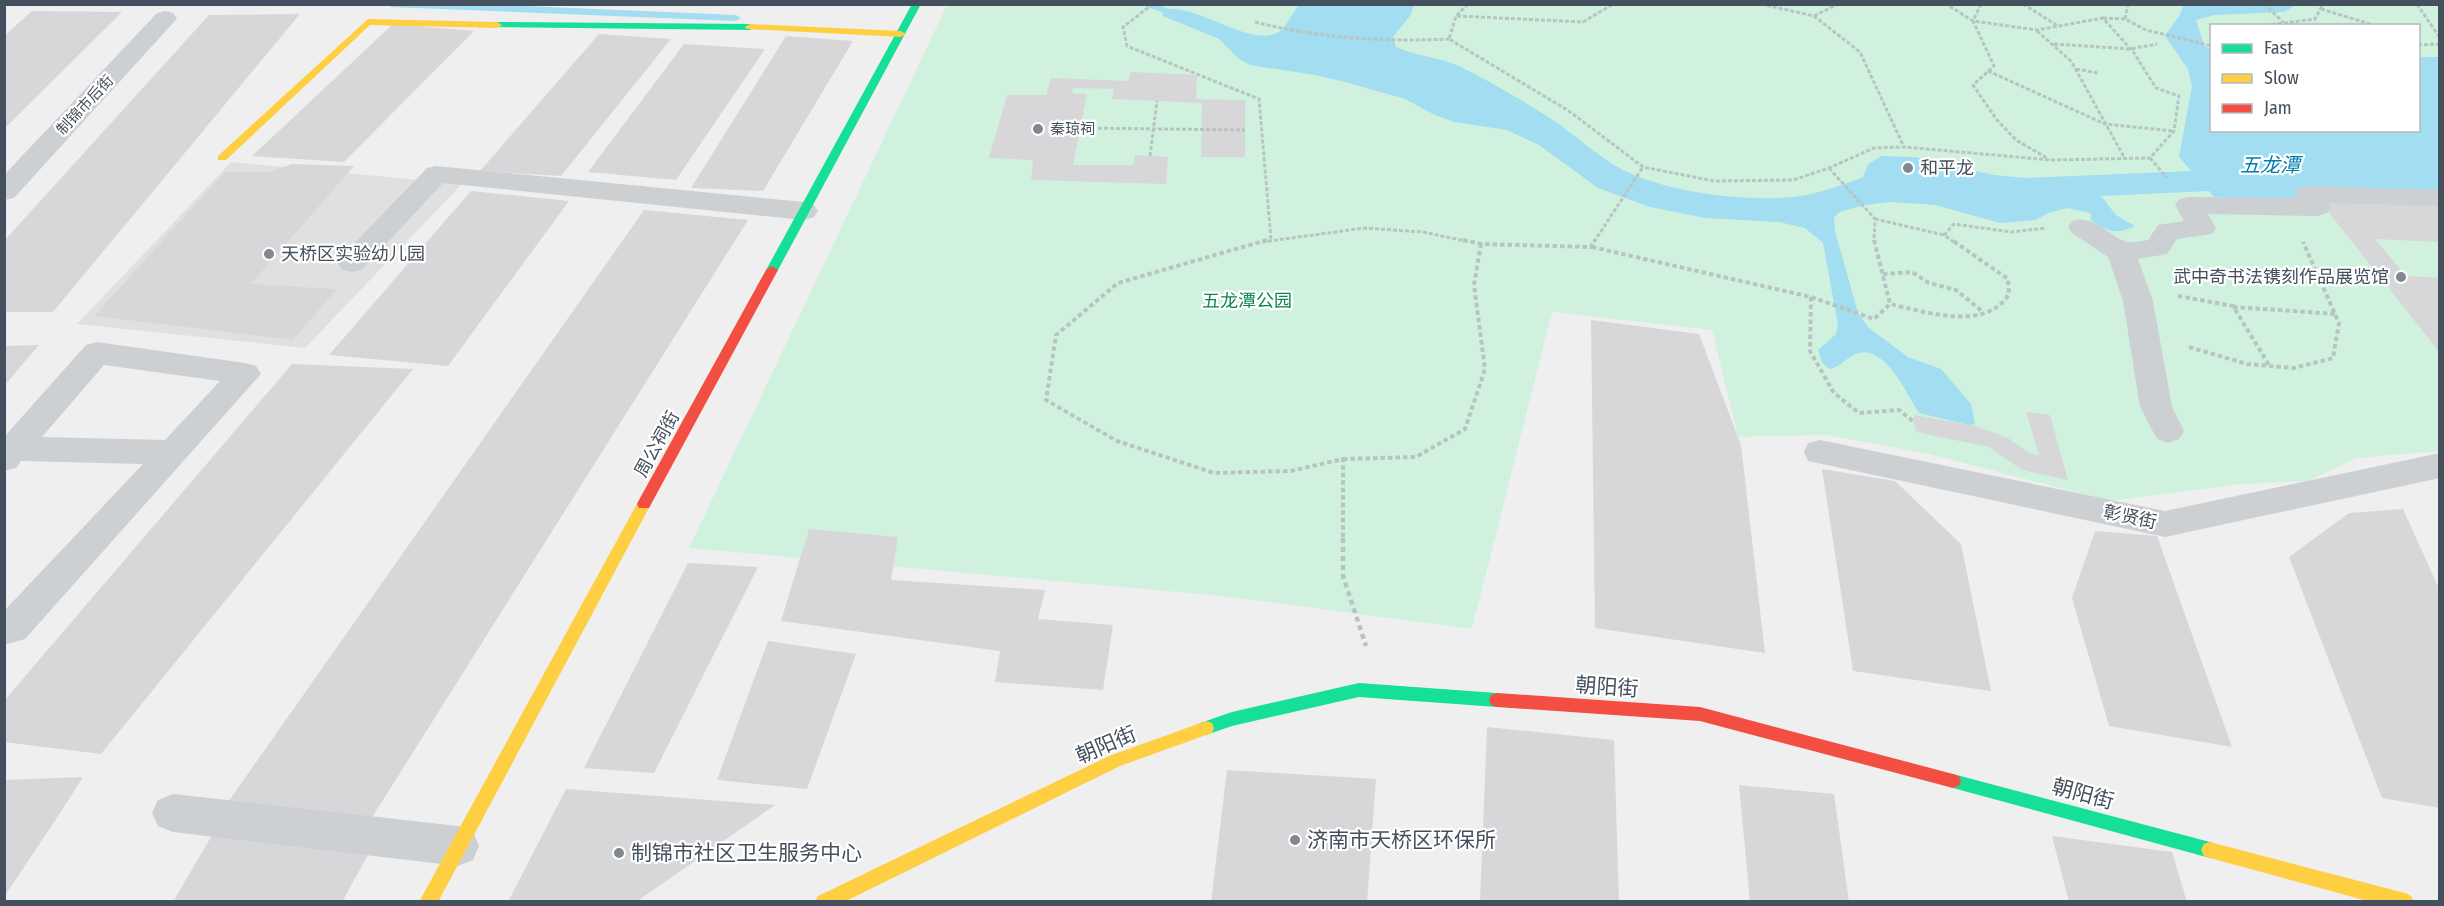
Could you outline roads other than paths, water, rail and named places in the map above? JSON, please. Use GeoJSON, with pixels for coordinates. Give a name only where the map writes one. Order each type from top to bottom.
{"type":"FeatureCollection","features":[{"type":"Feature","properties":{"kind":"street","name":"周公祠街"},"geometry":{"type":"LineString","coordinates":[[428,902],[917,4]]}},
{"type":"Feature","properties":{"kind":"street","name":"制锦市后街"},"geometry":{"type":"LineString","coordinates":[[4,192],[165,18]]}},
{"type":"Feature","properties":{"kind":"street"},"geometry":{"type":"LineString","coordinates":[[222,158],[368,22],[570,27],[729,26],[901,34]]}},
{"type":"Feature","properties":{"kind":"street"},"geometry":{"type":"LineString","coordinates":[[352,263],[436,174],[804,211]]}},
{"type":"Feature","properties":{"kind":"street"},"geometry":{"type":"LineString","coordinates":[[2121,252],[2157,248],[2168,231],[2202,228],[2189,205],[2317,207],[2309,194],[2439,198]]}},
{"type":"Feature","properties":{"kind":"street"},"geometry":{"type":"LineString","coordinates":[[2082,227],[2121,252],[2133,286],[2156,407],[2168,431]]}},
{"type":"Feature","properties":{"kind":"street"},"geometry":{"type":"LineString","coordinates":[[4,630],[12,628],[245,374],[97,353],[9,454]]}},
{"type":"Feature","properties":{"kind":"street"},"geometry":{"type":"LineString","coordinates":[[9,454],[174,452]]}},
{"type":"Feature","properties":{"kind":"street","name":"彰贤街"},"geometry":{"type":"LineString","coordinates":[[1820,452],[2165,524],[2439,465]]}},
{"type":"Feature","properties":{"kind":"street","name":"朝阳街"},"geometry":{"type":"LineString","coordinates":[[824,902],[1115,761],[1232,719],[1359,690],[1700,714],[2405,902]]}},
{"type":"Feature","properties":{"kind":"street"},"geometry":{"type":"LineString","coordinates":[[173,813],[458,846]]}},
{"type":"Feature","properties":{"kind":"water","name":"五龙潭"},"geometry":{"type":"Polygon","coordinates":[[[1299,5],[1414,5],[1410,16],[1393,37],[1396,47],[1457,65],[1488,81],[1556,122],[1623,170],[1641,178],[1683,190],[1706,194],[1774,198],[1811,194],[1863,177],[1868,164],[1882,156],[1915,157],[1994,175],[2026,178],[2191,171],[2179,157],[2192,86],[2188,69],[2165,36],[2184,5],[2296,5],[2284,12],[2214,15],[2196,20],[2204,45],[2210,49],[2210,132],[2420,132],[2420,57],[2439,57],[2439,195],[2305,201],[2214,197],[2209,191],[2101,196],[2116,215],[2135,226],[2123,231],[2107,230],[2091,220],[2091,213],[2067,208],[2048,213],[2036,220],[2000,223],[1935,205],[1891,202],[1864,205],[1840,212],[1834,217],[1835,231],[1858,313],[1869,328],[1908,357],[1941,369],[1971,404],[1975,424],[1969,425],[1919,413],[1887,364],[1869,353],[1855,354],[1830,369],[1822,363],[1818,350],[1836,334],[1838,325],[1823,243],[1805,228],[1779,222],[1706,218],[1650,207],[1598,188],[1539,145],[1507,130],[1454,122],[1405,99],[1345,82],[1250,65],[1239,59],[1219,39],[1163,16],[1162,10],[1175,9],[1190,12],[1254,35],[1268,35],[1280,31],[1299,5]]]}},
{"type":"Feature","properties":{"kind":"waterway"},"geometry":{"type":"LineString","coordinates":[[391,4],[736,18]]}},
{"type":"Feature","properties":{"kind":"waterway"},"geometry":{"type":"LineString","coordinates":[[1143,4],[1180,15]]}},
{"type":"Feature","properties":{"kind":"place","name":"秦琼祠"},"geometry":{"type":"Point","coordinates":[1038,129]}},
{"type":"Feature","properties":{"kind":"place","name":"和平龙"},"geometry":{"type":"Point","coordinates":[1908,168]}},
{"type":"Feature","properties":{"kind":"place","name":"天桥区实验幼儿园"},"geometry":{"type":"Point","coordinates":[269,254]}},
{"type":"Feature","properties":{"kind":"place","name":"武中奇书法镌刻作品展览馆"},"geometry":{"type":"Point","coordinates":[2401,277]}},
{"type":"Feature","properties":{"kind":"place","name":"济南市天桥区环保所"},"geometry":{"type":"Point","coordinates":[1295,840]}},
{"type":"Feature","properties":{"kind":"place","name":"制锦市社区卫生服务中心"},"geometry":{"type":"Point","coordinates":[619,853]}},
{"type":"Feature","properties":{"kind":"park label","name":"五龙潭公园"},"geometry":{"type":"Point","coordinates":[1247,301]}}]}
